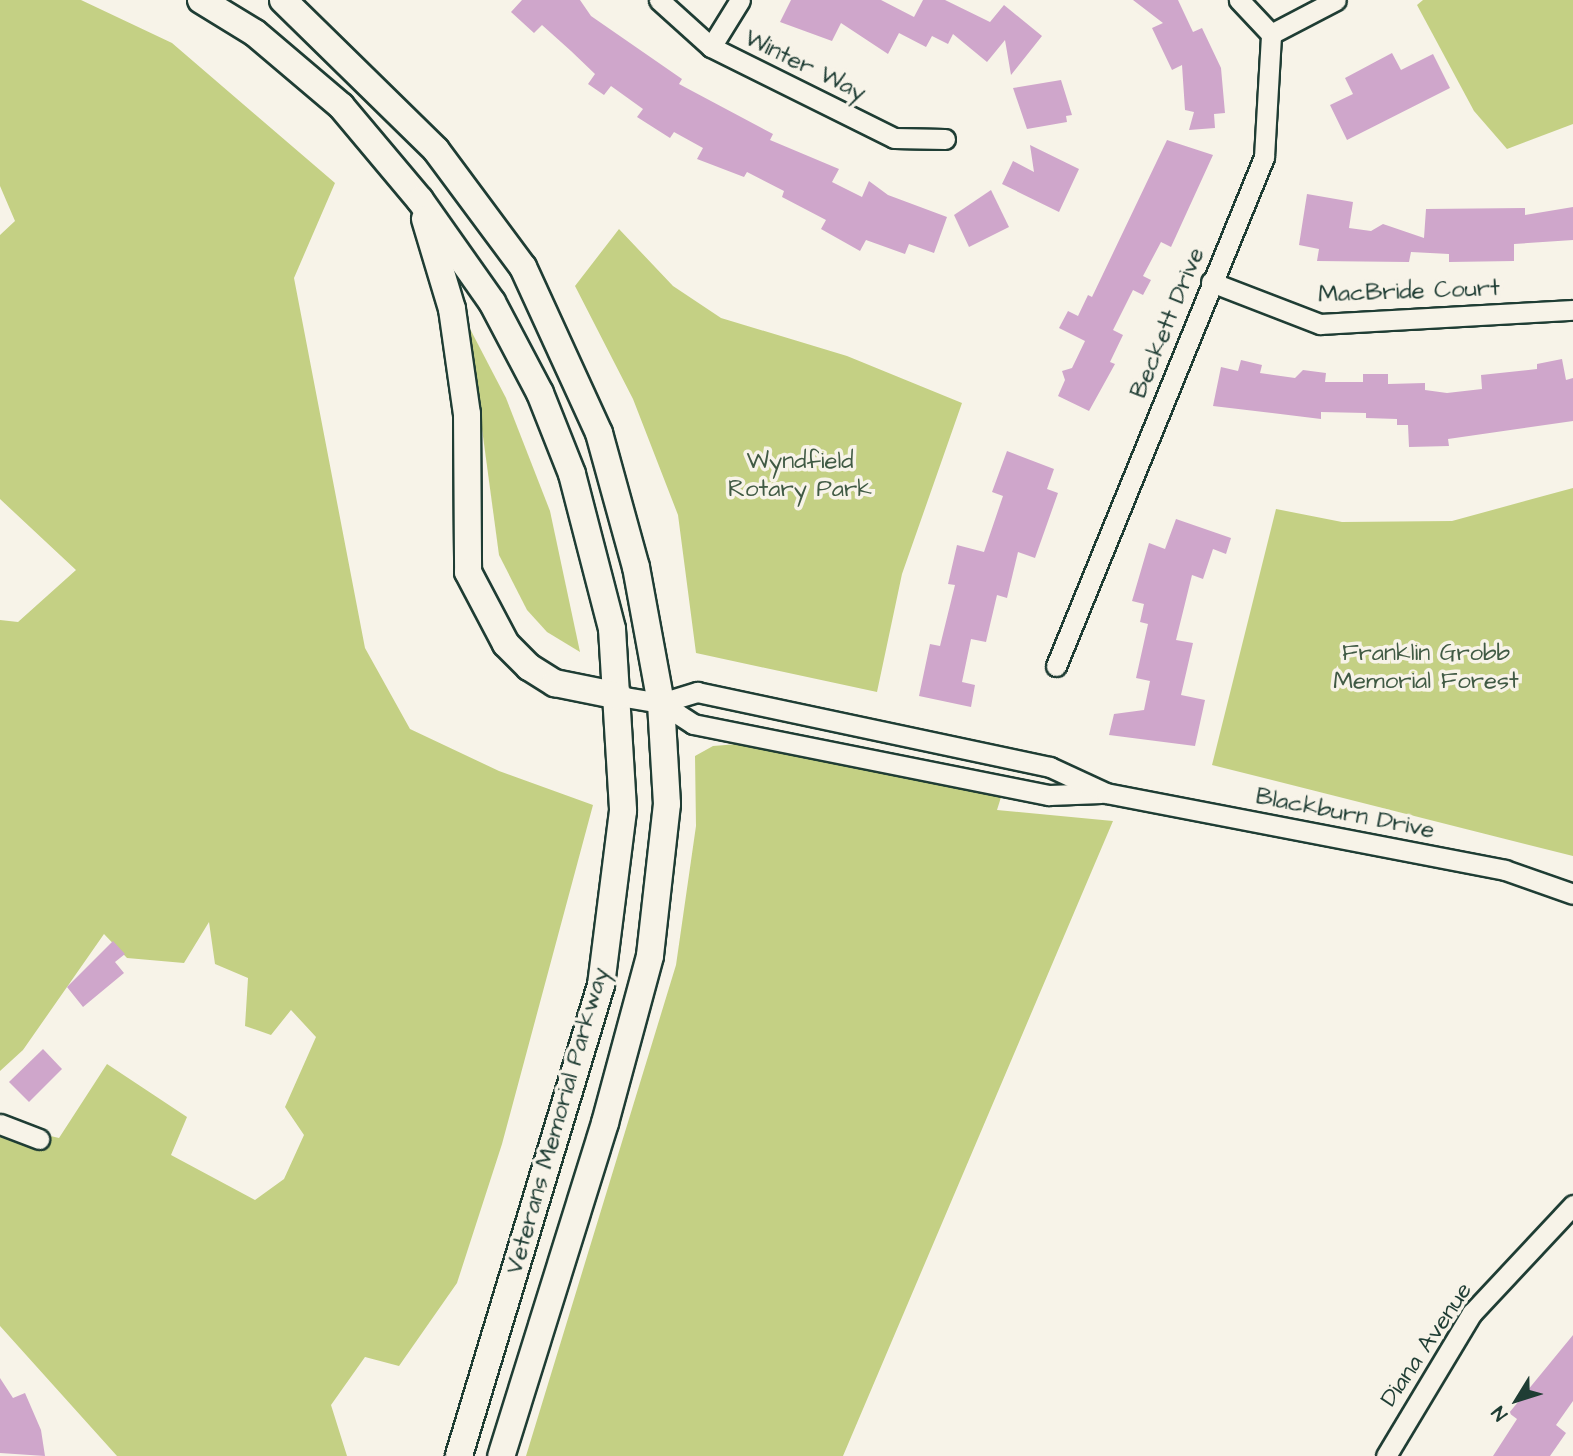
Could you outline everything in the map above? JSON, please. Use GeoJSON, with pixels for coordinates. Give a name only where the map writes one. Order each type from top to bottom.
{"type":"FeatureCollection","features":[{"type":"Feature","properties":{"kind":"main road","name":"Veterans Memorial Parkway"},"geometry":{"type":"LineString","coordinates":[[201,0],[255,33],[341,106],[420,200],[492,302],[540,393],[595,549],[619,696],[623,811],[601,985],[459,1456]]}},
{"type":"Feature","properties":{"kind":"main road","name":"Veterans Memorial Parkway"},"geometry":{"type":"LineString","coordinates":[[283,0],[436,150],[523,267],[599,433],[636,567],[661,703],[667,804],[650,956],[605,1124],[501,1456]]}},
{"type":"Feature","properties":{"kind":"main road"},"geometry":{"type":"LineString","coordinates":[[420,200],[453,309],[467,414],[468,572],[506,645],[528,667],[555,683],[619,696]]}},
{"type":"Feature","properties":{"kind":"street","name":"Winter Way"},"geometry":{"type":"LineString","coordinates":[[659,0],[712,47],[894,138],[945,139]]}},
{"type":"Feature","properties":{"kind":"street"},"geometry":{"type":"LineString","coordinates":[[712,47],[740,0]]}},
{"type":"Feature","properties":{"kind":"street"},"geometry":{"type":"LineString","coordinates":[[1239,0],[1271,34],[1336,0]]}},
{"type":"Feature","properties":{"kind":"street","name":"Beckett Drive"},"geometry":{"type":"LineString","coordinates":[[1056,666],[1264,157],[1271,34]]}},
{"type":"Feature","properties":{"kind":"street","name":"MacBride Court"},"geometry":{"type":"LineString","coordinates":[[1211,282],[1320,324],[1573,310]]}},
{"type":"Feature","properties":{"kind":"street","name":"Blackburn Drive"},"geometry":{"type":"LineString","coordinates":[[661,703],[697,692],[1050,767],[1106,793]]}},
{"type":"Feature","properties":{"kind":"street","name":"Blackburn Drive"},"geometry":{"type":"LineString","coordinates":[[619,696],[661,703],[693,724],[1049,795],[1106,793],[1505,870],[1573,894]]}},
{"type":"Feature","properties":{"kind":"street"},"geometry":{"type":"LineString","coordinates":[[0,1124],[39,1139]]}},
{"type":"Feature","properties":{"kind":"street","name":"Diana Avenue"},"geometry":{"type":"LineString","coordinates":[[1386,1456],[1472,1313],[1573,1205]]}},
{"type":"Feature","properties":{"kind":"green space"},"geometry":{"type":"Polygon","coordinates":[[[0,0],[81,0],[172,43],[335,183],[294,278],[365,648],[410,729],[499,771],[593,805],[502,1144],[457,1283],[399,1366],[365,1357],[331,1405],[347,1456],[117,1456],[0,1326],[0,1124],[59,1138],[107,1064],[187,1117],[171,1155],[255,1200],[284,1179],[304,1135],[285,1107],[316,1037],[291,1010],[271,1035],[245,1026],[248,978],[215,964],[209,922],[184,963],[127,958],[104,934],[23,1050],[0,1071],[0,620],[18,622],[76,570],[0,499],[0,235],[15,221],[0,186],[0,0]]]}},
{"type":"Feature","properties":{"kind":"green space"},"geometry":{"type":"Polygon","coordinates":[[[1423,0],[1573,0],[1573,124],[1507,149],[1474,111],[1417,5],[1423,0]]]}},
{"type":"Feature","properties":{"kind":"green space","name":"Wyndfield Rotary Park"},"geometry":{"type":"Polygon","coordinates":[[[619,229],[673,286],[721,318],[847,356],[962,403],[902,574],[877,692],[696,653],[678,515],[633,399],[575,286],[619,229]]]}},
{"type":"Feature","properties":{"kind":"green space"},"geometry":{"type":"Polygon","coordinates":[[[468,325],[506,398],[550,511],[580,652],[547,632],[527,610],[499,555],[468,325]]]}},
{"type":"Feature","properties":{"kind":"green space","name":"Franklin Grobb Memorial Forest"},"geometry":{"type":"Polygon","coordinates":[[[1573,488],[1573,856],[1212,765],[1276,509],[1342,522],[1452,521],[1573,488]]]}},
{"type":"Feature","properties":{"kind":"green space"},"geometry":{"type":"Polygon","coordinates":[[[738,744],[1002,794],[997,810],[1113,821],[843,1456],[526,1456],[676,965],[696,826],[695,756],[713,746],[738,744]]]}},
{"type":"Feature","properties":{"kind":"building"},"geometry":{"type":"Polygon","coordinates":[[[522,0],[580,0],[591,16],[682,79],[679,84],[773,134],[770,140],[839,169],[832,182],[862,197],[869,181],[888,195],[947,217],[934,253],[909,244],[905,254],[866,240],[860,251],[821,229],[826,220],[782,197],[784,191],[747,172],[744,177],[697,159],[703,148],[674,132],[670,138],[637,117],[643,109],[611,86],[604,95],[588,84],[595,74],[571,51],[542,25],[534,33],[511,12],[522,0]]]}},
{"type":"Feature","properties":{"kind":"building"},"geometry":{"type":"Polygon","coordinates":[[[791,0],[881,0],[914,17],[923,0],[945,0],[990,22],[1004,5],[1042,36],[1011,75],[1005,40],[987,62],[953,34],[948,44],[932,36],[926,47],[899,33],[888,54],[841,23],[832,41],[780,22],[791,0]]]}},
{"type":"Feature","properties":{"kind":"building"},"geometry":{"type":"Polygon","coordinates":[[[1133,0],[1178,0],[1193,32],[1202,28],[1221,68],[1225,113],[1214,114],[1215,128],[1189,130],[1194,112],[1185,110],[1182,65],[1172,70],[1152,28],[1163,23],[1133,0]]]}},
{"type":"Feature","properties":{"kind":"building"},"geometry":{"type":"Polygon","coordinates":[[[1392,53],[1401,70],[1433,54],[1450,88],[1347,140],[1330,105],[1353,94],[1345,78],[1392,53]]]}},
{"type":"Feature","properties":{"kind":"building"},"geometry":{"type":"Polygon","coordinates":[[[1061,80],[1072,115],[1066,116],[1067,122],[1027,129],[1013,88],[1061,80]]]}},
{"type":"Feature","properties":{"kind":"building"},"geometry":{"type":"Polygon","coordinates":[[[1167,140],[1213,155],[1171,247],[1161,242],[1143,276],[1151,280],[1143,295],[1133,290],[1113,330],[1123,335],[1110,362],[1115,364],[1089,411],[1058,396],[1065,380],[1062,371],[1072,368],[1085,341],[1059,328],[1068,311],[1078,316],[1088,295],[1092,297],[1167,140]]]}},
{"type":"Feature","properties":{"kind":"building"},"geometry":{"type":"Polygon","coordinates":[[[1030,145],[1079,169],[1059,212],[1002,184],[1013,161],[1034,172],[1030,145]]]}},
{"type":"Feature","properties":{"kind":"building"},"geometry":{"type":"Polygon","coordinates":[[[991,190],[1009,227],[969,247],[954,215],[991,190]]]}},
{"type":"Feature","properties":{"kind":"building"},"geometry":{"type":"Polygon","coordinates":[[[1307,194],[1353,202],[1349,228],[1371,231],[1383,224],[1424,238],[1426,209],[1525,208],[1525,215],[1573,207],[1573,240],[1514,244],[1514,261],[1449,262],[1449,254],[1411,252],[1409,262],[1317,261],[1319,249],[1299,245],[1307,194]]]}},
{"type":"Feature","properties":{"kind":"building"},"geometry":{"type":"Polygon","coordinates":[[[1562,359],[1566,380],[1573,378],[1573,421],[1448,439],[1449,446],[1409,447],[1408,425],[1397,425],[1397,419],[1366,418],[1366,413],[1321,412],[1321,419],[1213,406],[1221,367],[1238,371],[1241,360],[1262,365],[1260,373],[1295,378],[1303,370],[1326,373],[1325,382],[1363,382],[1363,374],[1388,374],[1388,384],[1425,383],[1425,390],[1447,393],[1482,389],[1481,375],[1537,369],[1537,364],[1562,359]]]}},
{"type":"Feature","properties":{"kind":"building"},"geometry":{"type":"Polygon","coordinates":[[[1007,451],[1054,469],[1047,489],[1058,493],[1035,558],[1018,552],[1007,598],[997,595],[986,642],[971,639],[962,682],[975,685],[971,707],[919,696],[930,644],[940,646],[955,585],[948,584],[957,545],[984,552],[1003,496],[992,492],[1007,451]]]}},
{"type":"Feature","properties":{"kind":"building"},"geometry":{"type":"Polygon","coordinates":[[[1176,519],[1231,538],[1226,554],[1213,549],[1203,579],[1192,575],[1176,640],[1193,643],[1181,695],[1205,700],[1195,746],[1109,735],[1114,714],[1144,710],[1150,681],[1136,678],[1148,624],[1140,622],[1144,604],[1132,601],[1149,543],[1165,549],[1176,519]]]}},
{"type":"Feature","properties":{"kind":"building"},"geometry":{"type":"Polygon","coordinates":[[[113,941],[125,954],[115,962],[124,973],[83,1007],[67,987],[113,941]]]}},
{"type":"Feature","properties":{"kind":"building"},"geometry":{"type":"Polygon","coordinates":[[[43,1049],[62,1069],[29,1102],[9,1082],[43,1049]]]}},
{"type":"Feature","properties":{"kind":"building"},"geometry":{"type":"Polygon","coordinates":[[[1573,1335],[1573,1401],[1556,1425],[1566,1433],[1550,1456],[1493,1456],[1517,1419],[1509,1413],[1573,1335]]]}},
{"type":"Feature","properties":{"kind":"building"},"geometry":{"type":"Polygon","coordinates":[[[0,1378],[13,1398],[25,1393],[41,1430],[45,1456],[0,1453],[0,1378]]]}}]}
